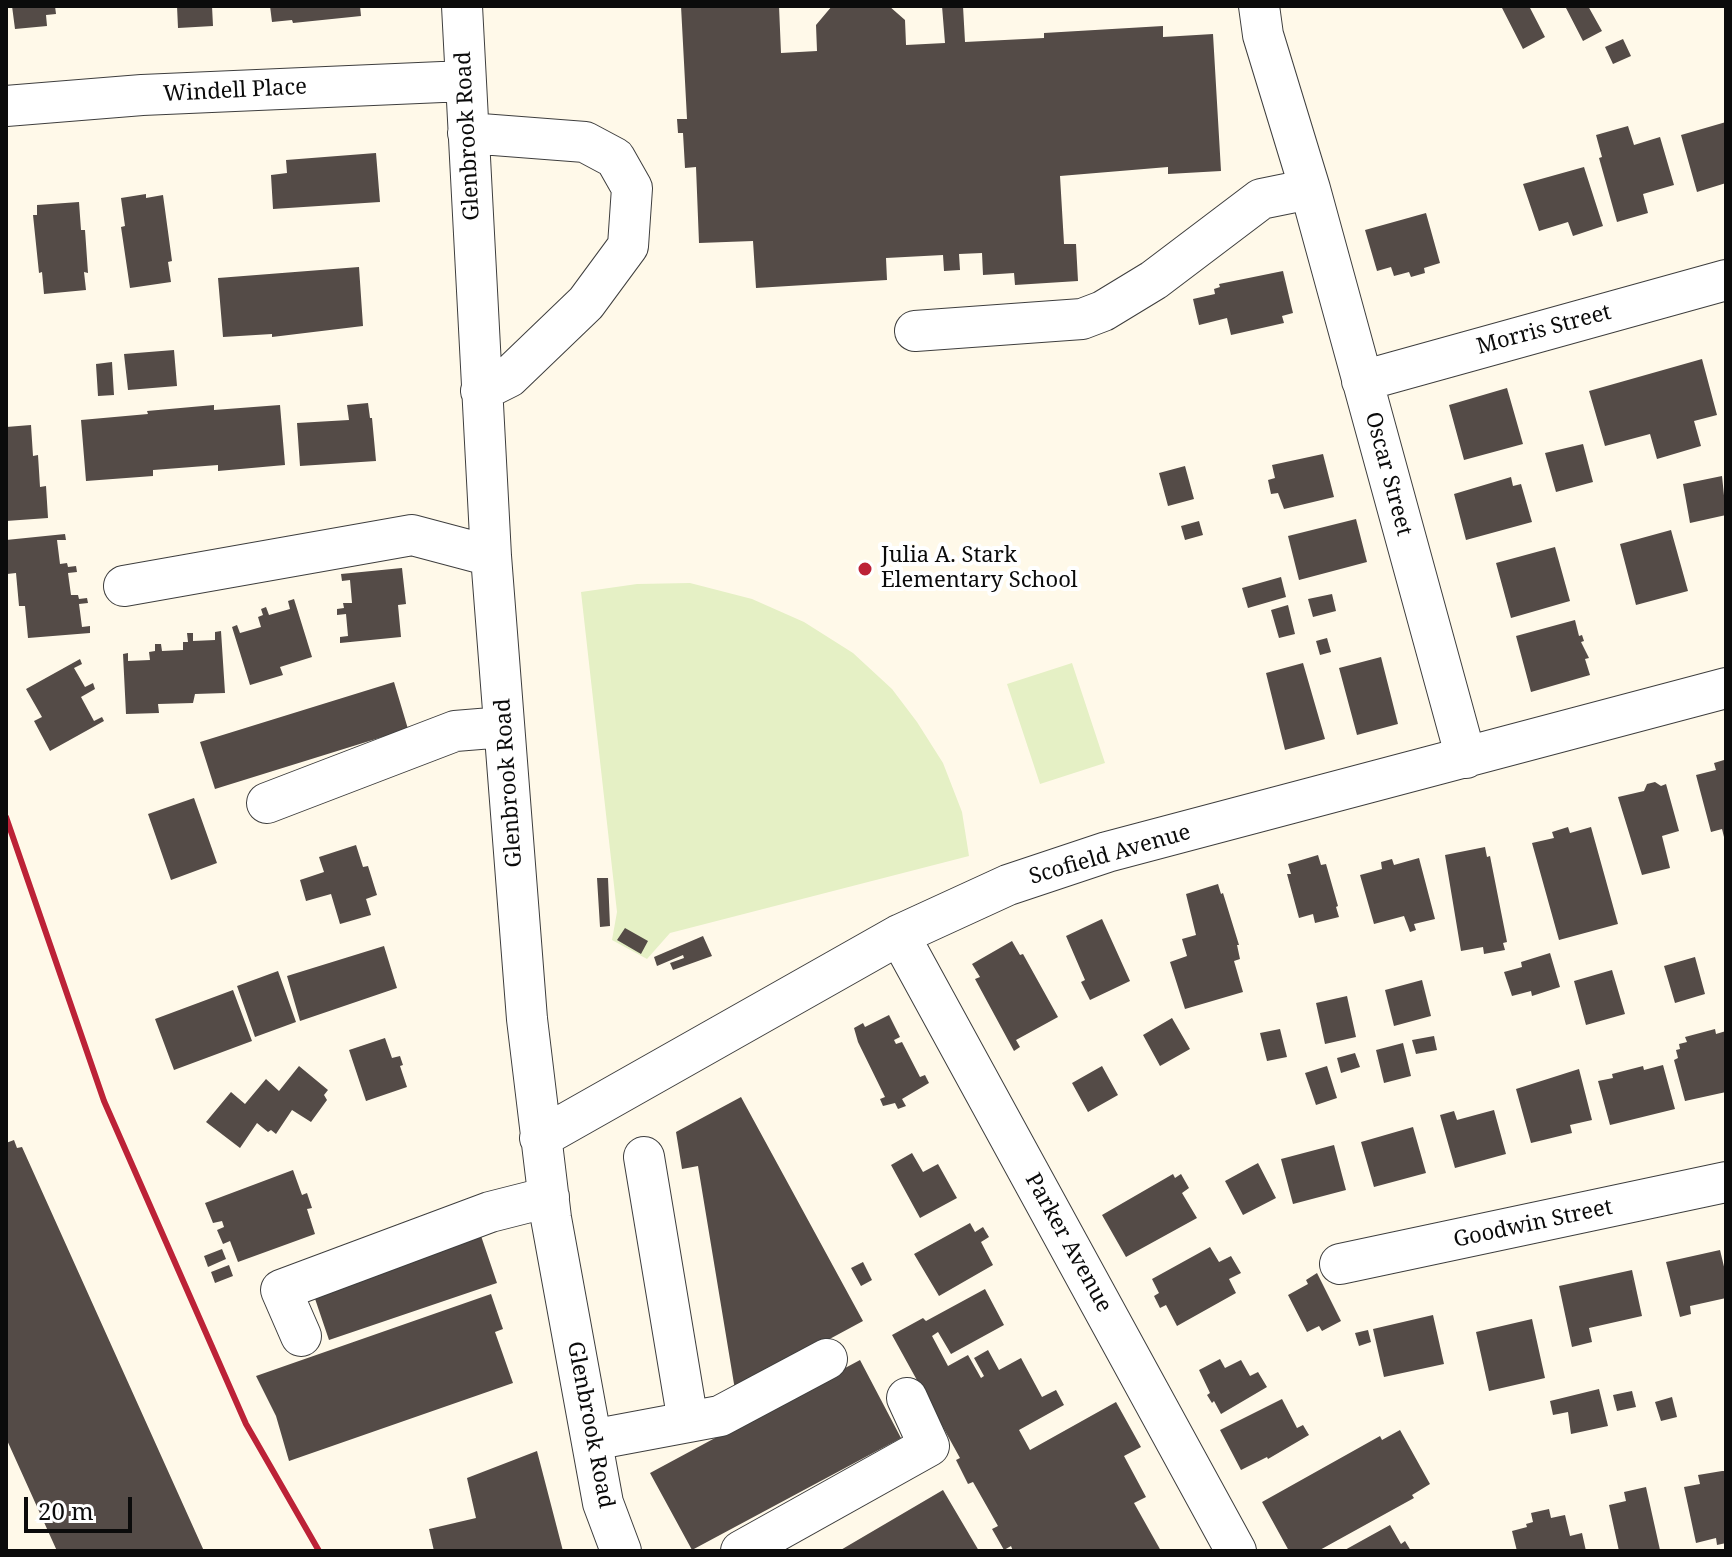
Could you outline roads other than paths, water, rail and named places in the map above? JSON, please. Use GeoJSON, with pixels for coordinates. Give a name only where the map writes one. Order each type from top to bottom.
{"type":"FeatureCollection","features":[{"type":"Feature","properties":{"kind":"street","name":"Glenbrook Road"},"geometry":{"type":"LineString","coordinates":[[462,6],[491,556],[527,1019],[549,1197],[603,1503],[621,1551]]}},
{"type":"Feature","properties":{"kind":"street","name":"Oscar Street"},"geometry":{"type":"LineString","coordinates":[[1259,6],[1263,35],[1310,189],[1466,758]]}},
{"type":"Feature","properties":{"kind":"street","name":"Windell Place"},"geometry":{"type":"LineString","coordinates":[[6,106],[142,95],[465,81]]}},
{"type":"Feature","properties":{"kind":"street"},"geometry":{"type":"LineString","coordinates":[[468,133],[585,142],[615,158],[632,188],[628,246],[612,269],[586,303],[520,367],[509,377],[481,391]]}},
{"type":"Feature","properties":{"kind":"street"},"geometry":{"type":"LineString","coordinates":[[915,331],[1082,319],[1113,305],[1154,280],[1261,199],[1310,189]]}},
{"type":"Feature","properties":{"kind":"street","name":"Morris Street"},"geometry":{"type":"LineString","coordinates":[[1362,381],[1726,280]]}},
{"type":"Feature","properties":{"kind":"street"},"geometry":{"type":"LineString","coordinates":[[124,586],[412,535],[491,556]]}},
{"type":"Feature","properties":{"kind":"street","name":"Scofield Avenue"},"geometry":{"type":"LineString","coordinates":[[540,1138],[899,935],[1008,885],[1107,852],[1726,688]]}},
{"type":"Feature","properties":{"kind":"street"},"geometry":{"type":"LineString","coordinates":[[267,803],[455,731],[504,727]]}},
{"type":"Feature","properties":{"kind":"street","name":"Parker Avenue"},"geometry":{"type":"LineString","coordinates":[[899,935],[1236,1551]]}},
{"type":"Feature","properties":{"kind":"street"},"geometry":{"type":"LineString","coordinates":[[644,1157],[688,1422]]}},
{"type":"Feature","properties":{"kind":"street","name":"Goodwin Street"},"geometry":{"type":"LineString","coordinates":[[1340,1264],[1726,1182]]}},
{"type":"Feature","properties":{"kind":"street"},"geometry":{"type":"LineString","coordinates":[[301,1336],[281,1290],[490,1212],[549,1197]]}},
{"type":"Feature","properties":{"kind":"street"},"geometry":{"type":"LineString","coordinates":[[592,1440],[720,1416],[827,1359]]}},
{"type":"Feature","properties":{"kind":"street"},"geometry":{"type":"LineString","coordinates":[[741,1551],[929,1446],[907,1398]]}},
{"type":"Feature","properties":{"kind":"railway"},"geometry":{"type":"LineString","coordinates":[[6,817],[104,1101],[246,1424],[319,1551]]}},
{"type":"Feature","properties":{"kind":"place","name":"Julia A. Stark Elementary School"},"geometry":{"type":"Point","coordinates":[865,569]}}]}
